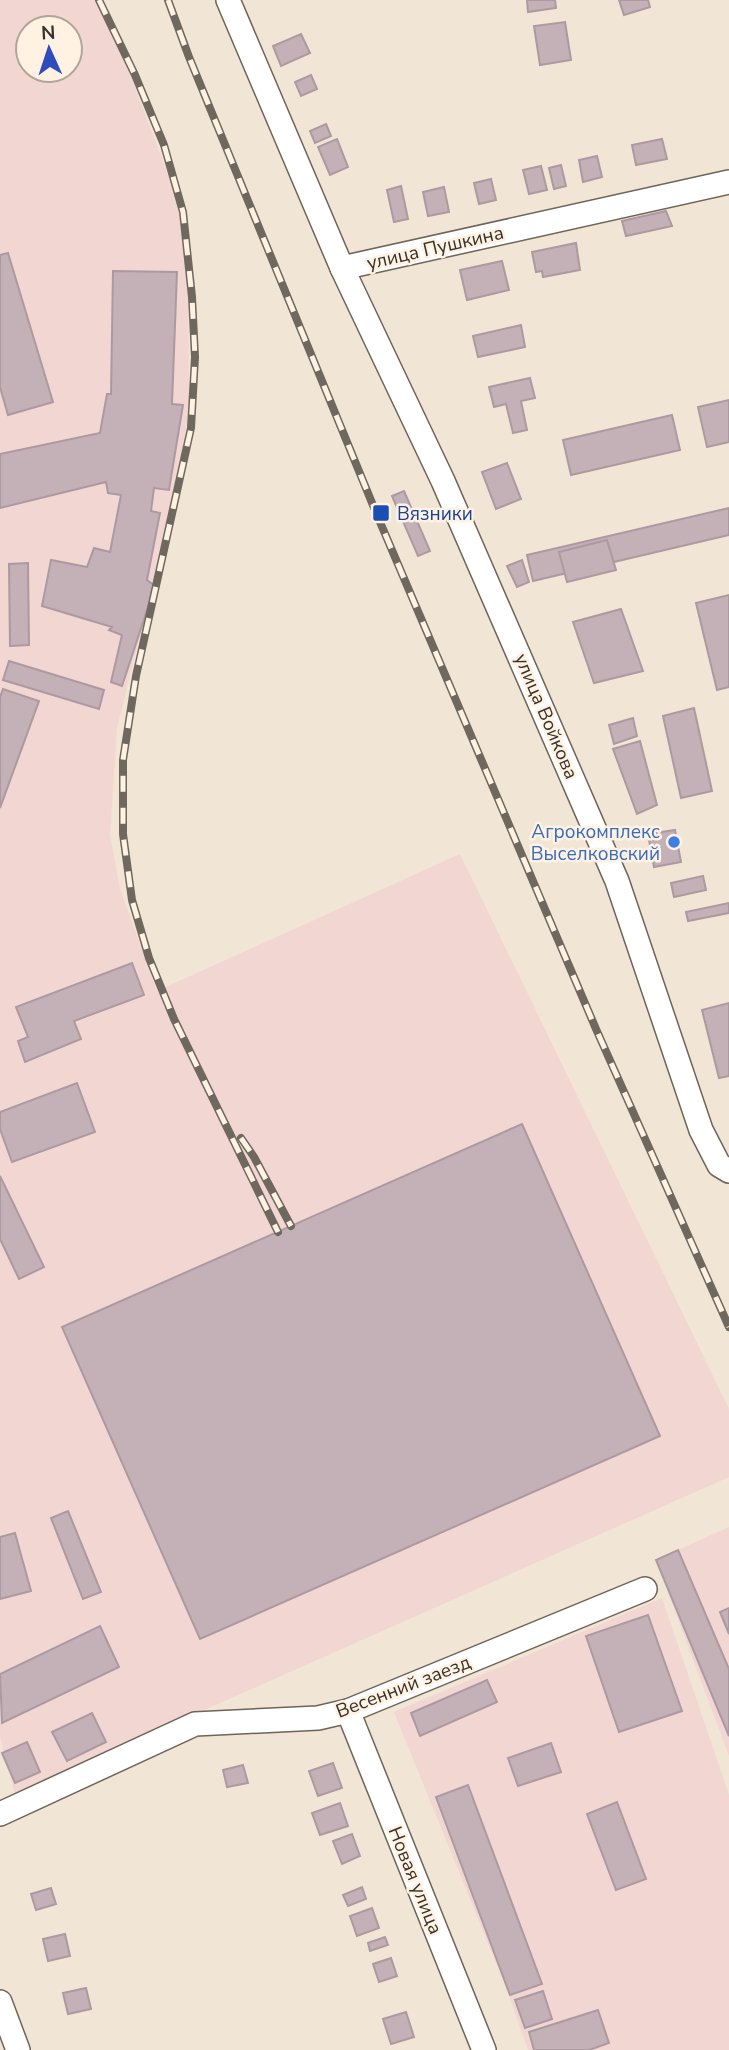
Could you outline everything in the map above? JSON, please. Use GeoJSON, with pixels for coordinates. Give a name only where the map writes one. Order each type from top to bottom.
{"type":"FeatureCollection","features":[{"type":"Feature","properties":{"kind":"street","name":"улица Пушкина"},"geometry":{"type":"LineString","coordinates":[[228,0],[342,268],[729,182]]}},
{"type":"Feature","properties":{"kind":"street","name":"улица Войкова"},"geometry":{"type":"LineString","coordinates":[[342,268],[443,481],[612,868],[701,1130],[719,1165],[729,1171]]}},
{"type":"Feature","properties":{"kind":"street","name":"Весенний заезд"},"geometry":{"type":"LineString","coordinates":[[0,1814],[195,1724],[318,1718],[348,1711],[645,1589]]}},
{"type":"Feature","properties":{"kind":"street","name":"Новая улица"},"geometry":{"type":"LineString","coordinates":[[348,1711],[484,2050]]}},
{"type":"Feature","properties":{"kind":"street"},"geometry":{"type":"LineString","coordinates":[[0,2002],[18,2050]]}},
{"type":"Feature","properties":{"kind":"shaded area"},"geometry":{"type":"Polygon","coordinates":[[[0,0],[96,0],[124,58],[176,196],[188,263],[189,413],[172,506],[117,728],[110,835],[120,889],[157,991],[460,854],[729,1409],[729,1477],[15,1794],[0,1736],[0,0]]]}},
{"type":"Feature","properties":{"kind":"shaded area"},"geometry":{"type":"Polygon","coordinates":[[[729,1527],[729,1756],[656,1560],[729,1527]]]}},
{"type":"Feature","properties":{"kind":"shaded area"},"geometry":{"type":"Polygon","coordinates":[[[662,1598],[729,1795],[729,2050],[528,2050],[507,1990],[394,1712],[662,1598]]]}},
{"type":"Feature","properties":{"kind":"building"},"geometry":{"type":"Polygon","coordinates":[[[527,0],[555,0],[556,8],[528,12],[527,0]]]}},
{"type":"Feature","properties":{"kind":"building"},"geometry":{"type":"Polygon","coordinates":[[[619,0],[648,0],[650,7],[624,15],[619,0]]]}},
{"type":"Feature","properties":{"kind":"building"},"geometry":{"type":"Polygon","coordinates":[[[565,22],[571,60],[540,65],[534,26],[565,22]]]}},
{"type":"Feature","properties":{"kind":"building"},"geometry":{"type":"Polygon","coordinates":[[[301,34],[310,53],[281,66],[273,46],[301,34]]]}},
{"type":"Feature","properties":{"kind":"building"},"geometry":{"type":"Polygon","coordinates":[[[311,75],[317,89],[301,96],[295,82],[311,75]]]}},
{"type":"Feature","properties":{"kind":"building"},"geometry":{"type":"Polygon","coordinates":[[[326,124],[331,136],[315,143],[310,131],[326,124]]]}},
{"type":"Feature","properties":{"kind":"building"},"geometry":{"type":"Polygon","coordinates":[[[337,139],[348,167],[330,175],[318,147],[337,139]]]}},
{"type":"Feature","properties":{"kind":"building"},"geometry":{"type":"Polygon","coordinates":[[[662,139],[667,159],[636,165],[632,145],[662,139]]]}},
{"type":"Feature","properties":{"kind":"building"},"geometry":{"type":"Polygon","coordinates":[[[597,156],[602,177],[583,182],[579,160],[597,156]]]}},
{"type":"Feature","properties":{"kind":"building"},"geometry":{"type":"Polygon","coordinates":[[[561,165],[566,186],[554,189],[549,168],[561,165]]]}},
{"type":"Feature","properties":{"kind":"building"},"geometry":{"type":"Polygon","coordinates":[[[541,166],[547,190],[529,194],[523,170],[541,166]]]}},
{"type":"Feature","properties":{"kind":"building"},"geometry":{"type":"Polygon","coordinates":[[[491,179],[496,200],[479,204],[474,183],[491,179]]]}},
{"type":"Feature","properties":{"kind":"building"},"geometry":{"type":"Polygon","coordinates":[[[401,186],[408,219],[394,222],[387,190],[401,186]]]}},
{"type":"Feature","properties":{"kind":"building"},"geometry":{"type":"Polygon","coordinates":[[[444,187],[449,212],[428,216],[423,192],[444,187]]]}},
{"type":"Feature","properties":{"kind":"building"},"geometry":{"type":"Polygon","coordinates":[[[666,211],[672,226],[626,236],[622,221],[666,211]]]}},
{"type":"Feature","properties":{"kind":"building"},"geometry":{"type":"Polygon","coordinates":[[[576,243],[580,270],[543,277],[542,271],[536,272],[532,252],[576,243]]]}},
{"type":"Feature","properties":{"kind":"building"},"geometry":{"type":"Polygon","coordinates":[[[8,253],[53,402],[8,415],[0,387],[0,255],[8,253]]]}},
{"type":"Feature","properties":{"kind":"building"},"geometry":{"type":"Polygon","coordinates":[[[502,261],[509,290],[467,300],[460,270],[502,261]]]}},
{"type":"Feature","properties":{"kind":"building"},"geometry":{"type":"Polygon","coordinates":[[[113,271],[177,272],[172,404],[183,405],[169,490],[154,488],[151,511],[160,513],[147,580],[155,586],[122,686],[111,682],[122,635],[109,630],[112,627],[42,606],[51,560],[87,567],[94,548],[110,552],[121,495],[108,493],[106,482],[0,508],[0,454],[100,433],[107,394],[111,394],[113,271]]]}},
{"type":"Feature","properties":{"kind":"building"},"geometry":{"type":"Polygon","coordinates":[[[521,325],[525,347],[478,357],[473,336],[521,325]]]}},
{"type":"Feature","properties":{"kind":"building"},"geometry":{"type":"Polygon","coordinates":[[[530,378],[535,398],[521,401],[527,430],[513,433],[506,404],[494,407],[489,387],[530,378]]]}},
{"type":"Feature","properties":{"kind":"building"},"geometry":{"type":"Polygon","coordinates":[[[729,400],[729,442],[707,447],[698,407],[729,400]]]}},
{"type":"Feature","properties":{"kind":"building"},"geometry":{"type":"Polygon","coordinates":[[[672,415],[680,450],[571,475],[563,440],[672,415]]]}},
{"type":"Feature","properties":{"kind":"building"},"geometry":{"type":"Polygon","coordinates":[[[507,463],[521,499],[496,509],[482,472],[507,463]]]}},
{"type":"Feature","properties":{"kind":"building"},"geometry":{"type":"Polygon","coordinates":[[[404,491],[430,551],[418,556],[392,496],[404,491]]]}},
{"type":"Feature","properties":{"kind":"building"},"geometry":{"type":"Polygon","coordinates":[[[729,508],[729,535],[533,581],[527,555],[729,508]]]}},
{"type":"Feature","properties":{"kind":"building"},"geometry":{"type":"Polygon","coordinates":[[[607,540],[616,570],[567,582],[559,552],[607,540]]]}},
{"type":"Feature","properties":{"kind":"building"},"geometry":{"type":"Polygon","coordinates":[[[522,560],[529,582],[517,587],[507,566],[522,560]]]}},
{"type":"Feature","properties":{"kind":"building"},"geometry":{"type":"Polygon","coordinates":[[[28,563],[29,645],[10,646],[9,564],[28,563]]]}},
{"type":"Feature","properties":{"kind":"building"},"geometry":{"type":"Polygon","coordinates":[[[729,595],[729,687],[717,690],[696,603],[729,595]]]}},
{"type":"Feature","properties":{"kind":"building"},"geometry":{"type":"Polygon","coordinates":[[[621,609],[643,671],[594,683],[573,622],[621,609]]]}},
{"type":"Feature","properties":{"kind":"building"},"geometry":{"type":"Polygon","coordinates":[[[9,661],[104,690],[99,709],[3,680],[9,661]]]}},
{"type":"Feature","properties":{"kind":"building"},"geometry":{"type":"Polygon","coordinates":[[[3,689],[39,701],[0,808],[0,697],[3,689]]]}},
{"type":"Feature","properties":{"kind":"building"},"geometry":{"type":"Polygon","coordinates":[[[694,708],[712,791],[681,798],[663,716],[694,708]]]}},
{"type":"Feature","properties":{"kind":"building"},"geometry":{"type":"Polygon","coordinates":[[[633,718],[637,736],[614,744],[609,725],[633,718]]]}},
{"type":"Feature","properties":{"kind":"building"},"geometry":{"type":"Polygon","coordinates":[[[640,741],[657,805],[637,814],[613,749],[640,741]]]}},
{"type":"Feature","properties":{"kind":"building"},"geometry":{"type":"Polygon","coordinates":[[[675,830],[681,862],[654,867],[648,834],[675,830]]]}},
{"type":"Feature","properties":{"kind":"building"},"geometry":{"type":"Polygon","coordinates":[[[703,876],[706,890],[674,897],[671,883],[703,876]]]}},
{"type":"Feature","properties":{"kind":"building"},"geometry":{"type":"Polygon","coordinates":[[[729,903],[729,913],[688,921],[686,912],[729,903]]]}},
{"type":"Feature","properties":{"kind":"building"},"geometry":{"type":"Polygon","coordinates":[[[132,963],[144,995],[74,1021],[81,1039],[25,1062],[18,1041],[28,1037],[16,1007],[132,963]]]}},
{"type":"Feature","properties":{"kind":"building"},"geometry":{"type":"Polygon","coordinates":[[[729,1003],[729,1076],[719,1078],[702,1010],[729,1003]]]}},
{"type":"Feature","properties":{"kind":"building"},"geometry":{"type":"Polygon","coordinates":[[[77,1083],[95,1132],[12,1162],[0,1129],[0,1112],[77,1083]]]}},
{"type":"Feature","properties":{"kind":"building"},"geometry":{"type":"Polygon","coordinates":[[[522,1124],[660,1436],[200,1639],[62,1327],[522,1124]]]}},
{"type":"Feature","properties":{"kind":"building"},"geometry":{"type":"Polygon","coordinates":[[[0,1176],[44,1267],[19,1279],[0,1239],[0,1176]]]}},
{"type":"Feature","properties":{"kind":"building"},"geometry":{"type":"Polygon","coordinates":[[[68,1511],[101,1592],[83,1599],[51,1518],[68,1511]]]}},
{"type":"Feature","properties":{"kind":"building"},"geometry":{"type":"Polygon","coordinates":[[[15,1533],[31,1591],[0,1599],[0,1537],[15,1533]]]}},
{"type":"Feature","properties":{"kind":"building"},"geometry":{"type":"Polygon","coordinates":[[[678,1550],[729,1669],[729,1736],[656,1560],[678,1550]]]}},
{"type":"Feature","properties":{"kind":"building"},"geometry":{"type":"Polygon","coordinates":[[[729,1608],[729,1634],[720,1612],[729,1608]]]}},
{"type":"Feature","properties":{"kind":"building"},"geometry":{"type":"Polygon","coordinates":[[[648,1615],[682,1711],[619,1732],[586,1636],[648,1615]]]}},
{"type":"Feature","properties":{"kind":"building"},"geometry":{"type":"Polygon","coordinates":[[[100,1626],[119,1667],[2,1723],[0,1674],[100,1626]]]}},
{"type":"Feature","properties":{"kind":"building"},"geometry":{"type":"Polygon","coordinates":[[[487,1680],[497,1702],[420,1736],[411,1713],[487,1680]]]}},
{"type":"Feature","properties":{"kind":"building"},"geometry":{"type":"Polygon","coordinates":[[[92,1713],[106,1742],[67,1761],[52,1732],[92,1713]]]}},
{"type":"Feature","properties":{"kind":"building"},"geometry":{"type":"Polygon","coordinates":[[[27,1742],[40,1772],[15,1783],[2,1753],[27,1742]]]}},
{"type":"Feature","properties":{"kind":"building"},"geometry":{"type":"Polygon","coordinates":[[[551,1743],[561,1772],[518,1786],[508,1758],[551,1743]]]}},
{"type":"Feature","properties":{"kind":"building"},"geometry":{"type":"Polygon","coordinates":[[[333,1763],[342,1788],[318,1796],[309,1771],[333,1763]]]}},
{"type":"Feature","properties":{"kind":"building"},"geometry":{"type":"Polygon","coordinates":[[[243,1765],[248,1783],[227,1787],[223,1770],[243,1765]]]}},
{"type":"Feature","properties":{"kind":"building"},"geometry":{"type":"Polygon","coordinates":[[[468,1785],[542,1984],[510,1995],[436,1797],[468,1785]]]}},
{"type":"Feature","properties":{"kind":"building"},"geometry":{"type":"Polygon","coordinates":[[[617,1802],[646,1879],[616,1890],[587,1814],[617,1802]]]}},
{"type":"Feature","properties":{"kind":"building"},"geometry":{"type":"Polygon","coordinates":[[[340,1803],[348,1826],[320,1835],[312,1813],[340,1803]]]}},
{"type":"Feature","properties":{"kind":"building"},"geometry":{"type":"Polygon","coordinates":[[[352,1834],[360,1856],[342,1864],[333,1841],[352,1834]]]}},
{"type":"Feature","properties":{"kind":"building"},"geometry":{"type":"Polygon","coordinates":[[[362,1887],[366,1899],[348,1906],[343,1895],[362,1887]]]}},
{"type":"Feature","properties":{"kind":"building"},"geometry":{"type":"Polygon","coordinates":[[[51,1888],[56,1904],[36,1910],[31,1894],[51,1888]]]}},
{"type":"Feature","properties":{"kind":"building"},"geometry":{"type":"Polygon","coordinates":[[[372,1908],[379,1928],[357,1936],[350,1916],[372,1908]]]}},
{"type":"Feature","properties":{"kind":"building"},"geometry":{"type":"Polygon","coordinates":[[[65,1934],[70,1956],[48,1961],[43,1939],[65,1934]]]}},
{"type":"Feature","properties":{"kind":"building"},"geometry":{"type":"Polygon","coordinates":[[[385,1937],[388,1945],[370,1951],[368,1943],[385,1937]]]}},
{"type":"Feature","properties":{"kind":"building"},"geometry":{"type":"Polygon","coordinates":[[[391,1958],[397,1976],[379,1982],[373,1964],[391,1958]]]}},
{"type":"Feature","properties":{"kind":"building"},"geometry":{"type":"Polygon","coordinates":[[[86,1988],[91,2009],[68,2014],[63,1993],[86,1988]]]}},
{"type":"Feature","properties":{"kind":"building"},"geometry":{"type":"Polygon","coordinates":[[[543,1991],[552,2019],[525,2028],[515,2000],[543,1991]]]}},
{"type":"Feature","properties":{"kind":"building"},"geometry":{"type":"Polygon","coordinates":[[[598,2010],[609,2043],[589,2050],[534,2050],[529,2032],[598,2010]]]}},
{"type":"Feature","properties":{"kind":"building"},"geometry":{"type":"Polygon","coordinates":[[[406,2012],[414,2037],[391,2044],[383,2019],[406,2012]]]}},
{"type":"Feature","properties":{"kind":"railway"},"geometry":{"type":"LineString","coordinates":[[99,0],[135,75],[164,145],[183,212],[195,357],[191,428],[136,676],[123,760],[123,834],[132,900],[149,958],[174,1019],[278,1232]]}},
{"type":"Feature","properties":{"kind":"railway"},"geometry":{"type":"LineString","coordinates":[[168,0],[377,515],[596,1029],[729,1327]]}},
{"type":"Feature","properties":{"kind":"railway"},"geometry":{"type":"LineString","coordinates":[[241,1138],[291,1226]]}},
{"type":"Feature","properties":{"kind":"place","name":"Вязники"},"geometry":{"type":"Point","coordinates":[381,513]}},
{"type":"Feature","properties":{"kind":"place","name":"Агрокомплекс Выселковский"},"geometry":{"type":"Point","coordinates":[674,842]}}]}
